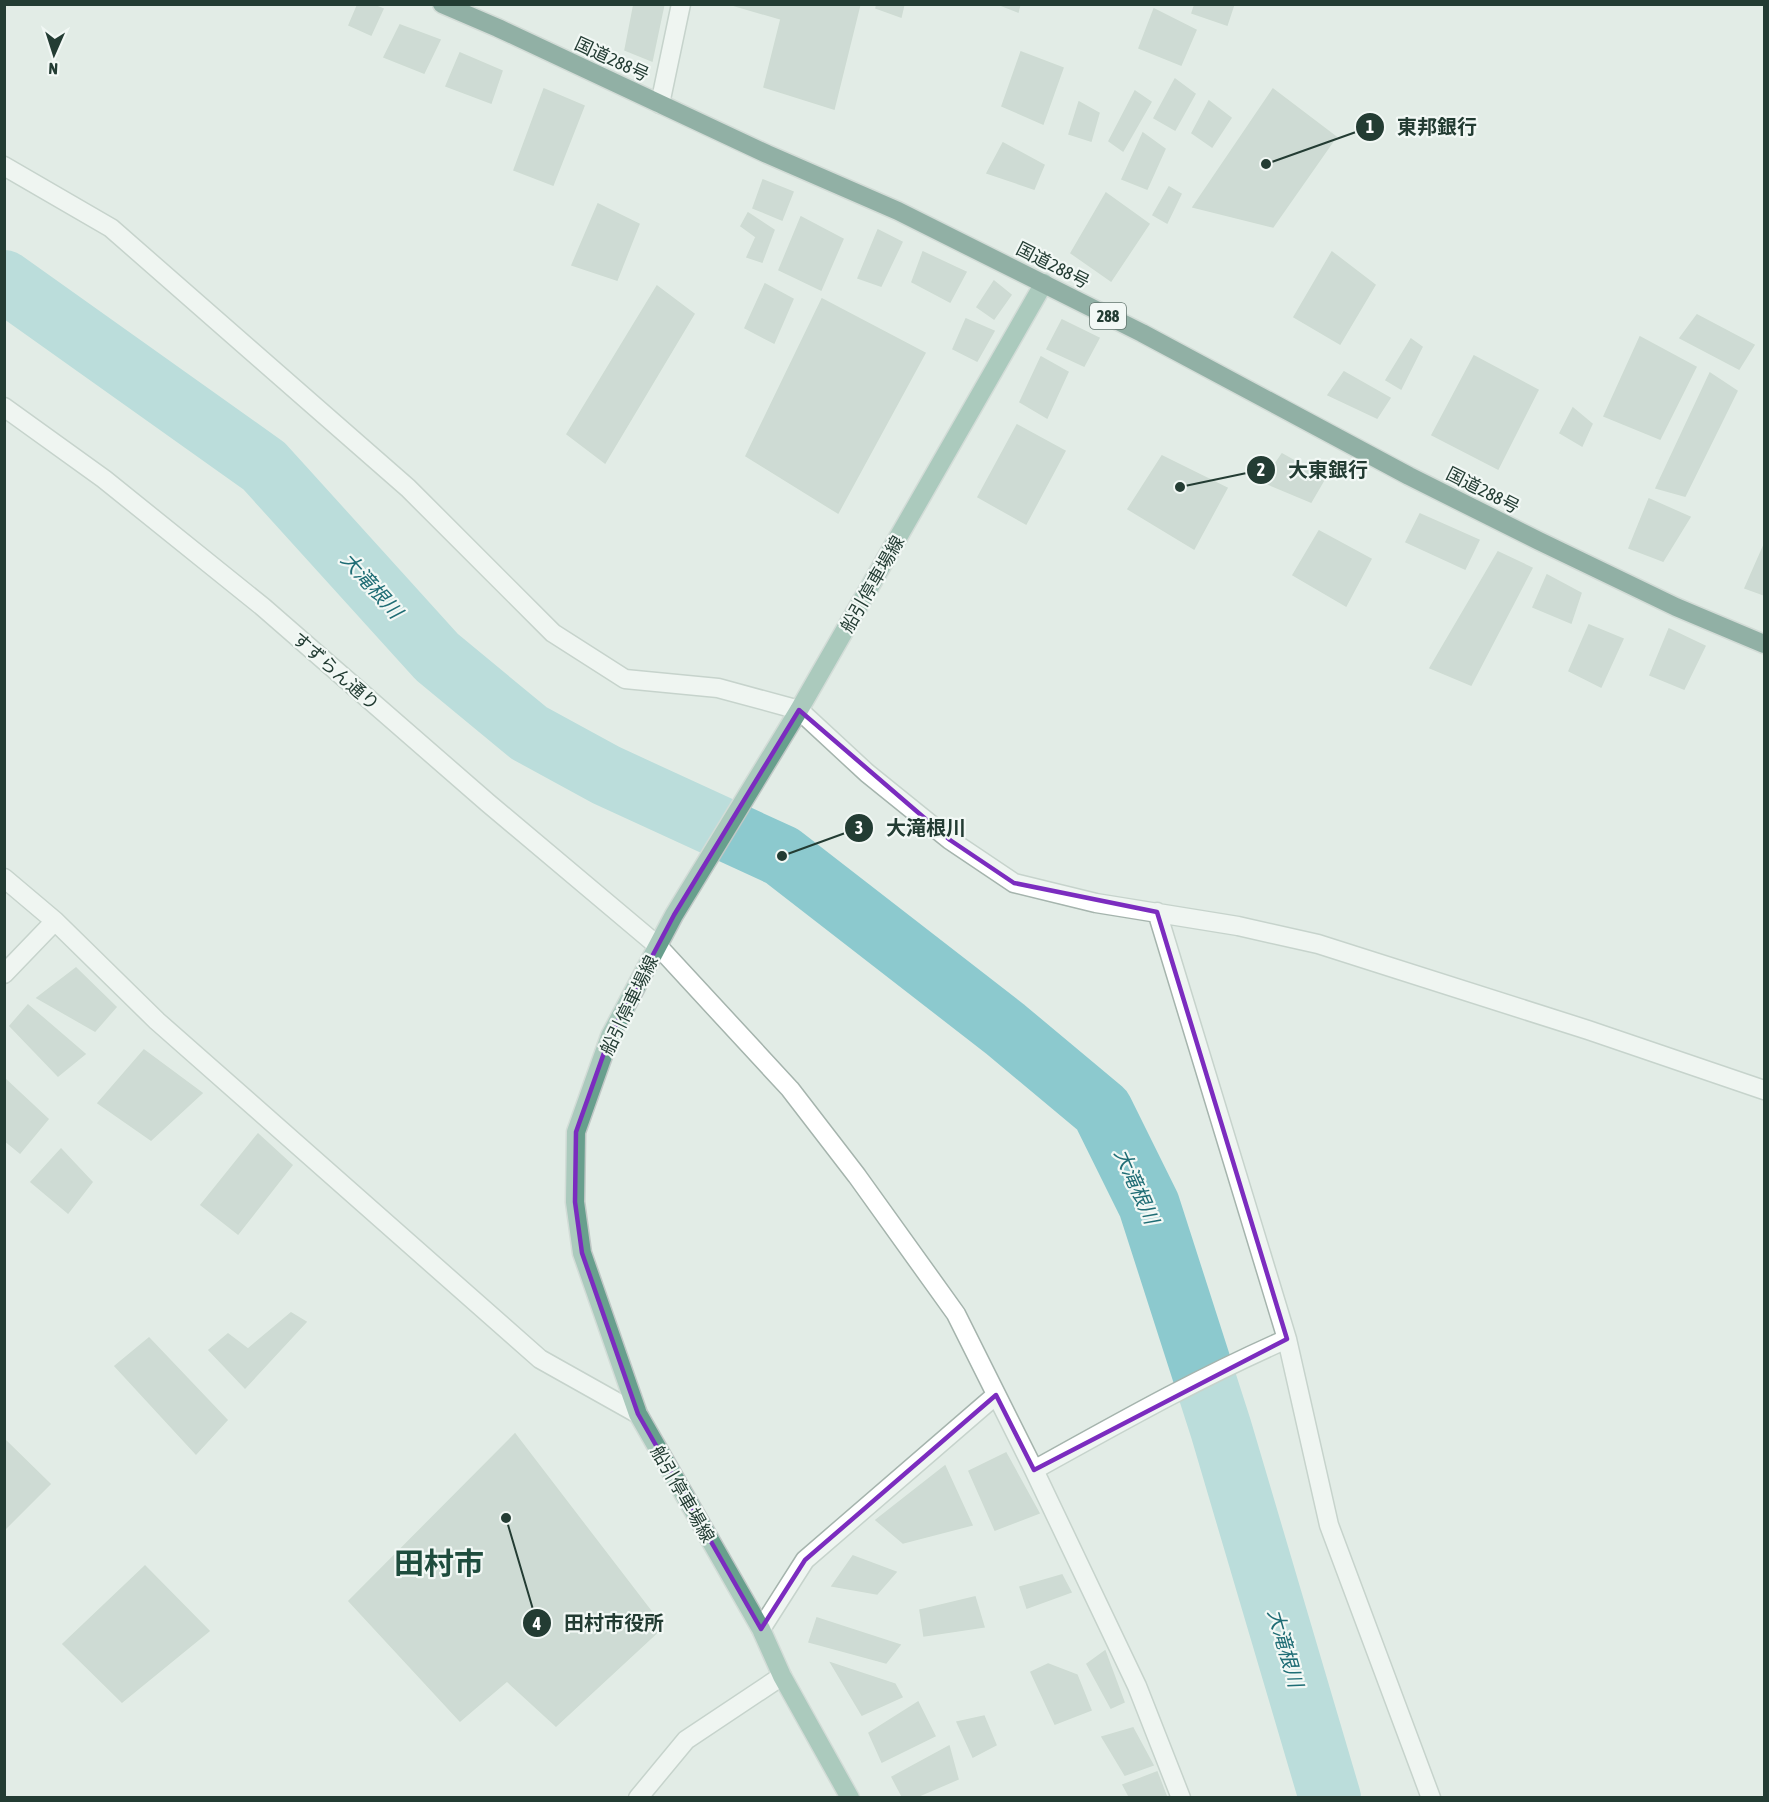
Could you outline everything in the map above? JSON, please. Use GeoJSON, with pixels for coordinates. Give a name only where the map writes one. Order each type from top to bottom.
{"type":"FeatureCollection","features":[{"type":"Feature","properties":{"kind":"highway","name":"国道288号"},"geometry":{"type":"LineString","coordinates":[[442,4],[898,211],[1142,333],[1409,476],[1676,607],[1764,644]]}},
{"type":"Feature","properties":{"kind":"main road","name":"船引停車場線"},"geometry":{"type":"LineString","coordinates":[[850,1797],[782,1676],[761,1629],[638,1414],[582,1253],[575,1202],[576,1132],[610,1036],[674,915],[778,746],[1044,283]]}},
{"type":"Feature","properties":{"kind":"street"},"geometry":{"type":"LineString","coordinates":[[660,104],[681,4]]}},
{"type":"Feature","properties":{"kind":"street"},"geometry":{"type":"LineString","coordinates":[[4,166],[111,228],[408,488],[553,633],[625,680],[718,688],[799,710],[867,773],[950,840],[1014,883],[1096,903],[1238,926],[1318,944],[1588,1030],[1764,1090]]}},
{"type":"Feature","properties":{"kind":"street","name":"すずらん通り"},"geometry":{"type":"LineString","coordinates":[[4,407],[104,479],[263,607],[488,804],[658,946],[790,1089],[857,1176],[956,1314],[1034,1470],[1137,1686],[1181,1797]]}},
{"type":"Feature","properties":{"kind":"street"},"geometry":{"type":"LineString","coordinates":[[4,878],[55,921],[157,1021],[540,1359],[638,1414]]}},
{"type":"Feature","properties":{"kind":"street"},"geometry":{"type":"LineString","coordinates":[[1157,912],[1287,1339],[1329,1525],[1431,1797]]}},
{"type":"Feature","properties":{"kind":"street"},"geometry":{"type":"LineString","coordinates":[[4,974],[55,921]]}},
{"type":"Feature","properties":{"kind":"street"},"geometry":{"type":"LineString","coordinates":[[1034,1470],[1139,1412],[1246,1357],[1287,1339]]}},
{"type":"Feature","properties":{"kind":"street"},"geometry":{"type":"LineString","coordinates":[[761,1629],[805,1560],[996,1395]]}},
{"type":"Feature","properties":{"kind":"street"},"geometry":{"type":"LineString","coordinates":[[638,1797],[686,1740],[782,1676]]}},
{"type":"Feature","properties":{"kind":"highlighted area"},"geometry":{"type":"Polygon","coordinates":[[[799,710],[950,840],[1014,883],[1157,912],[1287,1339],[1034,1470],[996,1395],[805,1560],[761,1629],[638,1414],[582,1253],[575,1202],[576,1132],[610,1036],[674,915],[799,710]]]}},
{"type":"Feature","properties":{"kind":"building"},"geometry":{"type":"Polygon","coordinates":[[[358,4],[371,4],[383,9],[371,35],[349,25],[358,4]]]}},
{"type":"Feature","properties":{"kind":"building"},"geometry":{"type":"Polygon","coordinates":[[[634,4],[664,4],[652,61],[625,50],[634,4]]]}},
{"type":"Feature","properties":{"kind":"building"},"geometry":{"type":"Polygon","coordinates":[[[729,4],[860,4],[834,109],[764,87],[781,19],[729,4]]]}},
{"type":"Feature","properties":{"kind":"building"},"geometry":{"type":"Polygon","coordinates":[[[877,4],[904,4],[901,17],[876,8],[877,4]]]}},
{"type":"Feature","properties":{"kind":"building"},"geometry":{"type":"Polygon","coordinates":[[[998,4],[1020,4],[1018,12],[998,4]]]}},
{"type":"Feature","properties":{"kind":"building"},"geometry":{"type":"Polygon","coordinates":[[[1195,4],[1234,4],[1227,25],[1192,13],[1195,4]]]}},
{"type":"Feature","properties":{"kind":"building"},"geometry":{"type":"Polygon","coordinates":[[[1154,9],[1196,30],[1181,65],[1139,48],[1154,9]]]}},
{"type":"Feature","properties":{"kind":"building"},"geometry":{"type":"Polygon","coordinates":[[[400,25],[440,40],[424,73],[384,57],[400,25]]]}},
{"type":"Feature","properties":{"kind":"building"},"geometry":{"type":"Polygon","coordinates":[[[1021,52],[1063,68],[1043,124],[1002,106],[1021,52]]]}},
{"type":"Feature","properties":{"kind":"building"},"geometry":{"type":"Polygon","coordinates":[[[460,53],[502,71],[491,103],[446,86],[460,53]]]}},
{"type":"Feature","properties":{"kind":"building"},"geometry":{"type":"Polygon","coordinates":[[[1175,79],[1195,94],[1175,130],[1154,118],[1175,79]]]}},
{"type":"Feature","properties":{"kind":"building"},"geometry":{"type":"Polygon","coordinates":[[[544,89],[584,106],[553,185],[514,170],[544,89]]]}},
{"type":"Feature","properties":{"kind":"building"},"geometry":{"type":"Polygon","coordinates":[[[1273,89],[1336,137],[1273,227],[1193,207],[1273,89]]]}},
{"type":"Feature","properties":{"kind":"building"},"geometry":{"type":"Polygon","coordinates":[[[1135,91],[1151,102],[1123,151],[1109,141],[1135,91]]]}},
{"type":"Feature","properties":{"kind":"building"},"geometry":{"type":"Polygon","coordinates":[[[1209,101],[1231,118],[1212,147],[1192,133],[1209,101]]]}},
{"type":"Feature","properties":{"kind":"building"},"geometry":{"type":"Polygon","coordinates":[[[1079,102],[1099,113],[1091,141],[1069,134],[1079,102]]]}},
{"type":"Feature","properties":{"kind":"building"},"geometry":{"type":"Polygon","coordinates":[[[1143,133],[1165,149],[1147,189],[1122,179],[1143,133]]]}},
{"type":"Feature","properties":{"kind":"building"},"geometry":{"type":"Polygon","coordinates":[[[1003,143],[1044,165],[1034,189],[987,173],[1003,143]]]}},
{"type":"Feature","properties":{"kind":"building"},"geometry":{"type":"Polygon","coordinates":[[[763,180],[793,192],[782,220],[753,208],[763,180]]]}},
{"type":"Feature","properties":{"kind":"building"},"geometry":{"type":"Polygon","coordinates":[[[1169,187],[1181,194],[1167,223],[1153,215],[1169,187]]]}},
{"type":"Feature","properties":{"kind":"building"},"geometry":{"type":"Polygon","coordinates":[[[1106,193],[1149,224],[1111,281],[1071,253],[1106,193]]]}},
{"type":"Feature","properties":{"kind":"building"},"geometry":{"type":"Polygon","coordinates":[[[598,204],[639,224],[617,280],[572,265],[598,204]]]}},
{"type":"Feature","properties":{"kind":"building"},"geometry":{"type":"Polygon","coordinates":[[[748,213],[774,230],[762,262],[747,257],[756,237],[741,226],[748,213]]]}},
{"type":"Feature","properties":{"kind":"building"},"geometry":{"type":"Polygon","coordinates":[[[801,217],[843,239],[821,290],[779,270],[801,217]]]}},
{"type":"Feature","properties":{"kind":"building"},"geometry":{"type":"Polygon","coordinates":[[[878,230],[902,242],[881,286],[858,278],[878,230]]]}},
{"type":"Feature","properties":{"kind":"building"},"geometry":{"type":"Polygon","coordinates":[[[923,252],[966,272],[950,302],[912,282],[923,252]]]}},
{"type":"Feature","properties":{"kind":"building"},"geometry":{"type":"Polygon","coordinates":[[[1332,252],[1375,285],[1340,344],[1294,317],[1332,252]]]}},
{"type":"Feature","properties":{"kind":"building"},"geometry":{"type":"Polygon","coordinates":[[[994,281],[1011,295],[994,319],[977,307],[994,281]]]}},
{"type":"Feature","properties":{"kind":"building"},"geometry":{"type":"Polygon","coordinates":[[[765,284],[793,299],[774,343],[745,328],[765,284]]]}},
{"type":"Feature","properties":{"kind":"building"},"geometry":{"type":"Polygon","coordinates":[[[657,286],[694,314],[605,463],[567,434],[657,286]]]}},
{"type":"Feature","properties":{"kind":"building"},"geometry":{"type":"Polygon","coordinates":[[[822,299],[925,353],[838,513],[746,456],[822,299]]]}},
{"type":"Feature","properties":{"kind":"building"},"geometry":{"type":"Polygon","coordinates":[[[1697,315],[1754,345],[1739,369],[1680,338],[1697,315]]]}},
{"type":"Feature","properties":{"kind":"building"},"geometry":{"type":"Polygon","coordinates":[[[966,319],[994,331],[977,361],[953,349],[966,319]]]}},
{"type":"Feature","properties":{"kind":"building"},"geometry":{"type":"Polygon","coordinates":[[[1062,320],[1099,338],[1084,366],[1047,349],[1062,320]]]}},
{"type":"Feature","properties":{"kind":"building"},"geometry":{"type":"Polygon","coordinates":[[[1640,337],[1696,367],[1660,439],[1604,416],[1640,337]]]}},
{"type":"Feature","properties":{"kind":"building"},"geometry":{"type":"Polygon","coordinates":[[[1411,339],[1422,347],[1401,389],[1386,380],[1411,339]]]}},
{"type":"Feature","properties":{"kind":"building"},"geometry":{"type":"Polygon","coordinates":[[[1474,356],[1538,390],[1498,469],[1432,435],[1474,356]]]}},
{"type":"Feature","properties":{"kind":"building"},"geometry":{"type":"Polygon","coordinates":[[[1041,357],[1068,372],[1047,418],[1020,402],[1041,357]]]}},
{"type":"Feature","properties":{"kind":"building"},"geometry":{"type":"Polygon","coordinates":[[[1344,372],[1390,398],[1377,418],[1328,395],[1344,372]]]}},
{"type":"Feature","properties":{"kind":"building"},"geometry":{"type":"Polygon","coordinates":[[[1710,373],[1737,391],[1685,496],[1656,488],[1710,373]]]}},
{"type":"Feature","properties":{"kind":"building"},"geometry":{"type":"Polygon","coordinates":[[[1573,408],[1592,424],[1582,446],[1560,433],[1573,408]]]}},
{"type":"Feature","properties":{"kind":"building"},"geometry":{"type":"Polygon","coordinates":[[[1017,425],[1065,451],[1026,524],[978,497],[1017,425]]]}},
{"type":"Feature","properties":{"kind":"building"},"geometry":{"type":"Polygon","coordinates":[[[1282,454],[1325,478],[1311,502],[1263,482],[1282,454]]]}},
{"type":"Feature","properties":{"kind":"building"},"geometry":{"type":"Polygon","coordinates":[[[1162,456],[1227,488],[1194,549],[1128,509],[1162,456]]]}},
{"type":"Feature","properties":{"kind":"building"},"geometry":{"type":"Polygon","coordinates":[[[1649,499],[1690,517],[1663,561],[1629,548],[1649,499]]]}},
{"type":"Feature","properties":{"kind":"building"},"geometry":{"type":"Polygon","coordinates":[[[1420,514],[1479,540],[1465,569],[1406,542],[1420,514]]]}},
{"type":"Feature","properties":{"kind":"building"},"geometry":{"type":"Polygon","coordinates":[[[1319,531],[1371,559],[1346,606],[1293,575],[1319,531]]]}},
{"type":"Feature","properties":{"kind":"building"},"geometry":{"type":"Polygon","coordinates":[[[1764,545],[1764,595],[1745,588],[1764,545]]]}},
{"type":"Feature","properties":{"kind":"building"},"geometry":{"type":"Polygon","coordinates":[[[1498,552],[1532,568],[1471,685],[1430,668],[1498,552]]]}},
{"type":"Feature","properties":{"kind":"building"},"geometry":{"type":"Polygon","coordinates":[[[1547,575],[1581,593],[1571,623],[1533,607],[1547,575]]]}},
{"type":"Feature","properties":{"kind":"building"},"geometry":{"type":"Polygon","coordinates":[[[1589,625],[1623,639],[1601,687],[1569,671],[1589,625]]]}},
{"type":"Feature","properties":{"kind":"building"},"geometry":{"type":"Polygon","coordinates":[[[1669,629],[1705,646],[1684,689],[1650,675],[1669,629]]]}},
{"type":"Feature","properties":{"kind":"building"},"geometry":{"type":"Polygon","coordinates":[[[76,968],[116,1007],[95,1031],[37,998],[76,968]]]}},
{"type":"Feature","properties":{"kind":"building"},"geometry":{"type":"Polygon","coordinates":[[[28,1005],[85,1054],[58,1076],[10,1026],[28,1005]]]}},
{"type":"Feature","properties":{"kind":"building"},"geometry":{"type":"Polygon","coordinates":[[[144,1050],[202,1093],[151,1140],[98,1103],[144,1050]]]}},
{"type":"Feature","properties":{"kind":"building"},"geometry":{"type":"Polygon","coordinates":[[[4,1078],[48,1119],[20,1153],[4,1140],[4,1078]]]}},
{"type":"Feature","properties":{"kind":"building"},"geometry":{"type":"Polygon","coordinates":[[[258,1134],[292,1165],[238,1234],[201,1205],[258,1134]]]}},
{"type":"Feature","properties":{"kind":"building"},"geometry":{"type":"Polygon","coordinates":[[[61,1149],[92,1182],[68,1213],[31,1182],[61,1149]]]}},
{"type":"Feature","properties":{"kind":"building"},"geometry":{"type":"Polygon","coordinates":[[[291,1313],[306,1322],[245,1388],[209,1350],[228,1334],[248,1349],[291,1313]]]}},
{"type":"Feature","properties":{"kind":"building"},"geometry":{"type":"Polygon","coordinates":[[[149,1338],[227,1420],[196,1454],[115,1366],[149,1338]]]}},
{"type":"Feature","properties":{"kind":"building"},"geometry":{"type":"Polygon","coordinates":[[[515,1434],[663,1627],[556,1726],[507,1681],[460,1721],[349,1601],[515,1434]]]}},
{"type":"Feature","properties":{"kind":"building"},"geometry":{"type":"Polygon","coordinates":[[[4,1439],[50,1484],[4,1530],[4,1439]]]}},
{"type":"Feature","properties":{"kind":"building"},"geometry":{"type":"Polygon","coordinates":[[[1006,1453],[1039,1513],[995,1530],[969,1471],[1006,1453]]]}},
{"type":"Feature","properties":{"kind":"building"},"geometry":{"type":"Polygon","coordinates":[[[945,1466],[972,1525],[903,1543],[876,1520],[945,1466]]]}},
{"type":"Feature","properties":{"kind":"building"},"geometry":{"type":"Polygon","coordinates":[[[853,1556],[896,1572],[877,1594],[832,1586],[853,1556]]]}},
{"type":"Feature","properties":{"kind":"building"},"geometry":{"type":"Polygon","coordinates":[[[145,1566],[209,1631],[122,1702],[63,1644],[145,1566]]]}},
{"type":"Feature","properties":{"kind":"building"},"geometry":{"type":"Polygon","coordinates":[[[1062,1575],[1071,1592],[1027,1608],[1020,1587],[1062,1575]]]}},
{"type":"Feature","properties":{"kind":"building"},"geometry":{"type":"Polygon","coordinates":[[[975,1597],[984,1627],[924,1636],[920,1610],[975,1597]]]}},
{"type":"Feature","properties":{"kind":"building"},"geometry":{"type":"Polygon","coordinates":[[[817,1618],[900,1645],[886,1663],[809,1642],[817,1618]]]}},
{"type":"Feature","properties":{"kind":"building"},"geometry":{"type":"Polygon","coordinates":[[[1105,1651],[1124,1702],[1111,1708],[1087,1664],[1105,1651]]]}},
{"type":"Feature","properties":{"kind":"building"},"geometry":{"type":"Polygon","coordinates":[[[831,1663],[895,1684],[902,1697],[862,1715],[831,1663]]]}},
{"type":"Feature","properties":{"kind":"building"},"geometry":{"type":"Polygon","coordinates":[[[1048,1664],[1077,1675],[1091,1710],[1055,1724],[1031,1672],[1048,1664]]]}},
{"type":"Feature","properties":{"kind":"building"},"geometry":{"type":"Polygon","coordinates":[[[918,1702],[935,1736],[882,1762],[869,1733],[918,1702]]]}},
{"type":"Feature","properties":{"kind":"building"},"geometry":{"type":"Polygon","coordinates":[[[984,1716],[996,1745],[973,1757],[957,1722],[984,1716]]]}},
{"type":"Feature","properties":{"kind":"building"},"geometry":{"type":"Polygon","coordinates":[[[1133,1728],[1153,1765],[1125,1775],[1102,1737],[1133,1728]]]}},
{"type":"Feature","properties":{"kind":"building"},"geometry":{"type":"Polygon","coordinates":[[[949,1746],[958,1779],[914,1798],[903,1798],[892,1777],[949,1746]]]}},
{"type":"Feature","properties":{"kind":"building"},"geometry":{"type":"Polygon","coordinates":[[[1157,1772],[1167,1798],[1130,1798],[1123,1785],[1157,1772]]]}},
{"type":"Feature","properties":{"kind":"waterway","name":"大滝根川"},"geometry":{"type":"LineString","coordinates":[[4,281],[264,466],[437,657],[529,733],[606,775],[782,856],[1005,1029],[1102,1110],[1149,1205],[1221,1429],[1330,1798]]}},
{"type":"Feature","properties":{"kind":"place","name":"東邦銀行"},"geometry":{"type":"Point","coordinates":[1266,164]}},
{"type":"Feature","properties":{"kind":"place","name":"大東銀行"},"geometry":{"type":"Point","coordinates":[1180,487]}},
{"type":"Feature","properties":{"kind":"place","name":"大滝根川"},"geometry":{"type":"Point","coordinates":[782,856]}},
{"type":"Feature","properties":{"kind":"place","name":"田村市役所"},"geometry":{"type":"Point","coordinates":[506,1518]}},
{"type":"Feature","properties":{"kind":"district","name":"田村市"},"geometry":{"type":"Point","coordinates":[439,1563]}}]}
